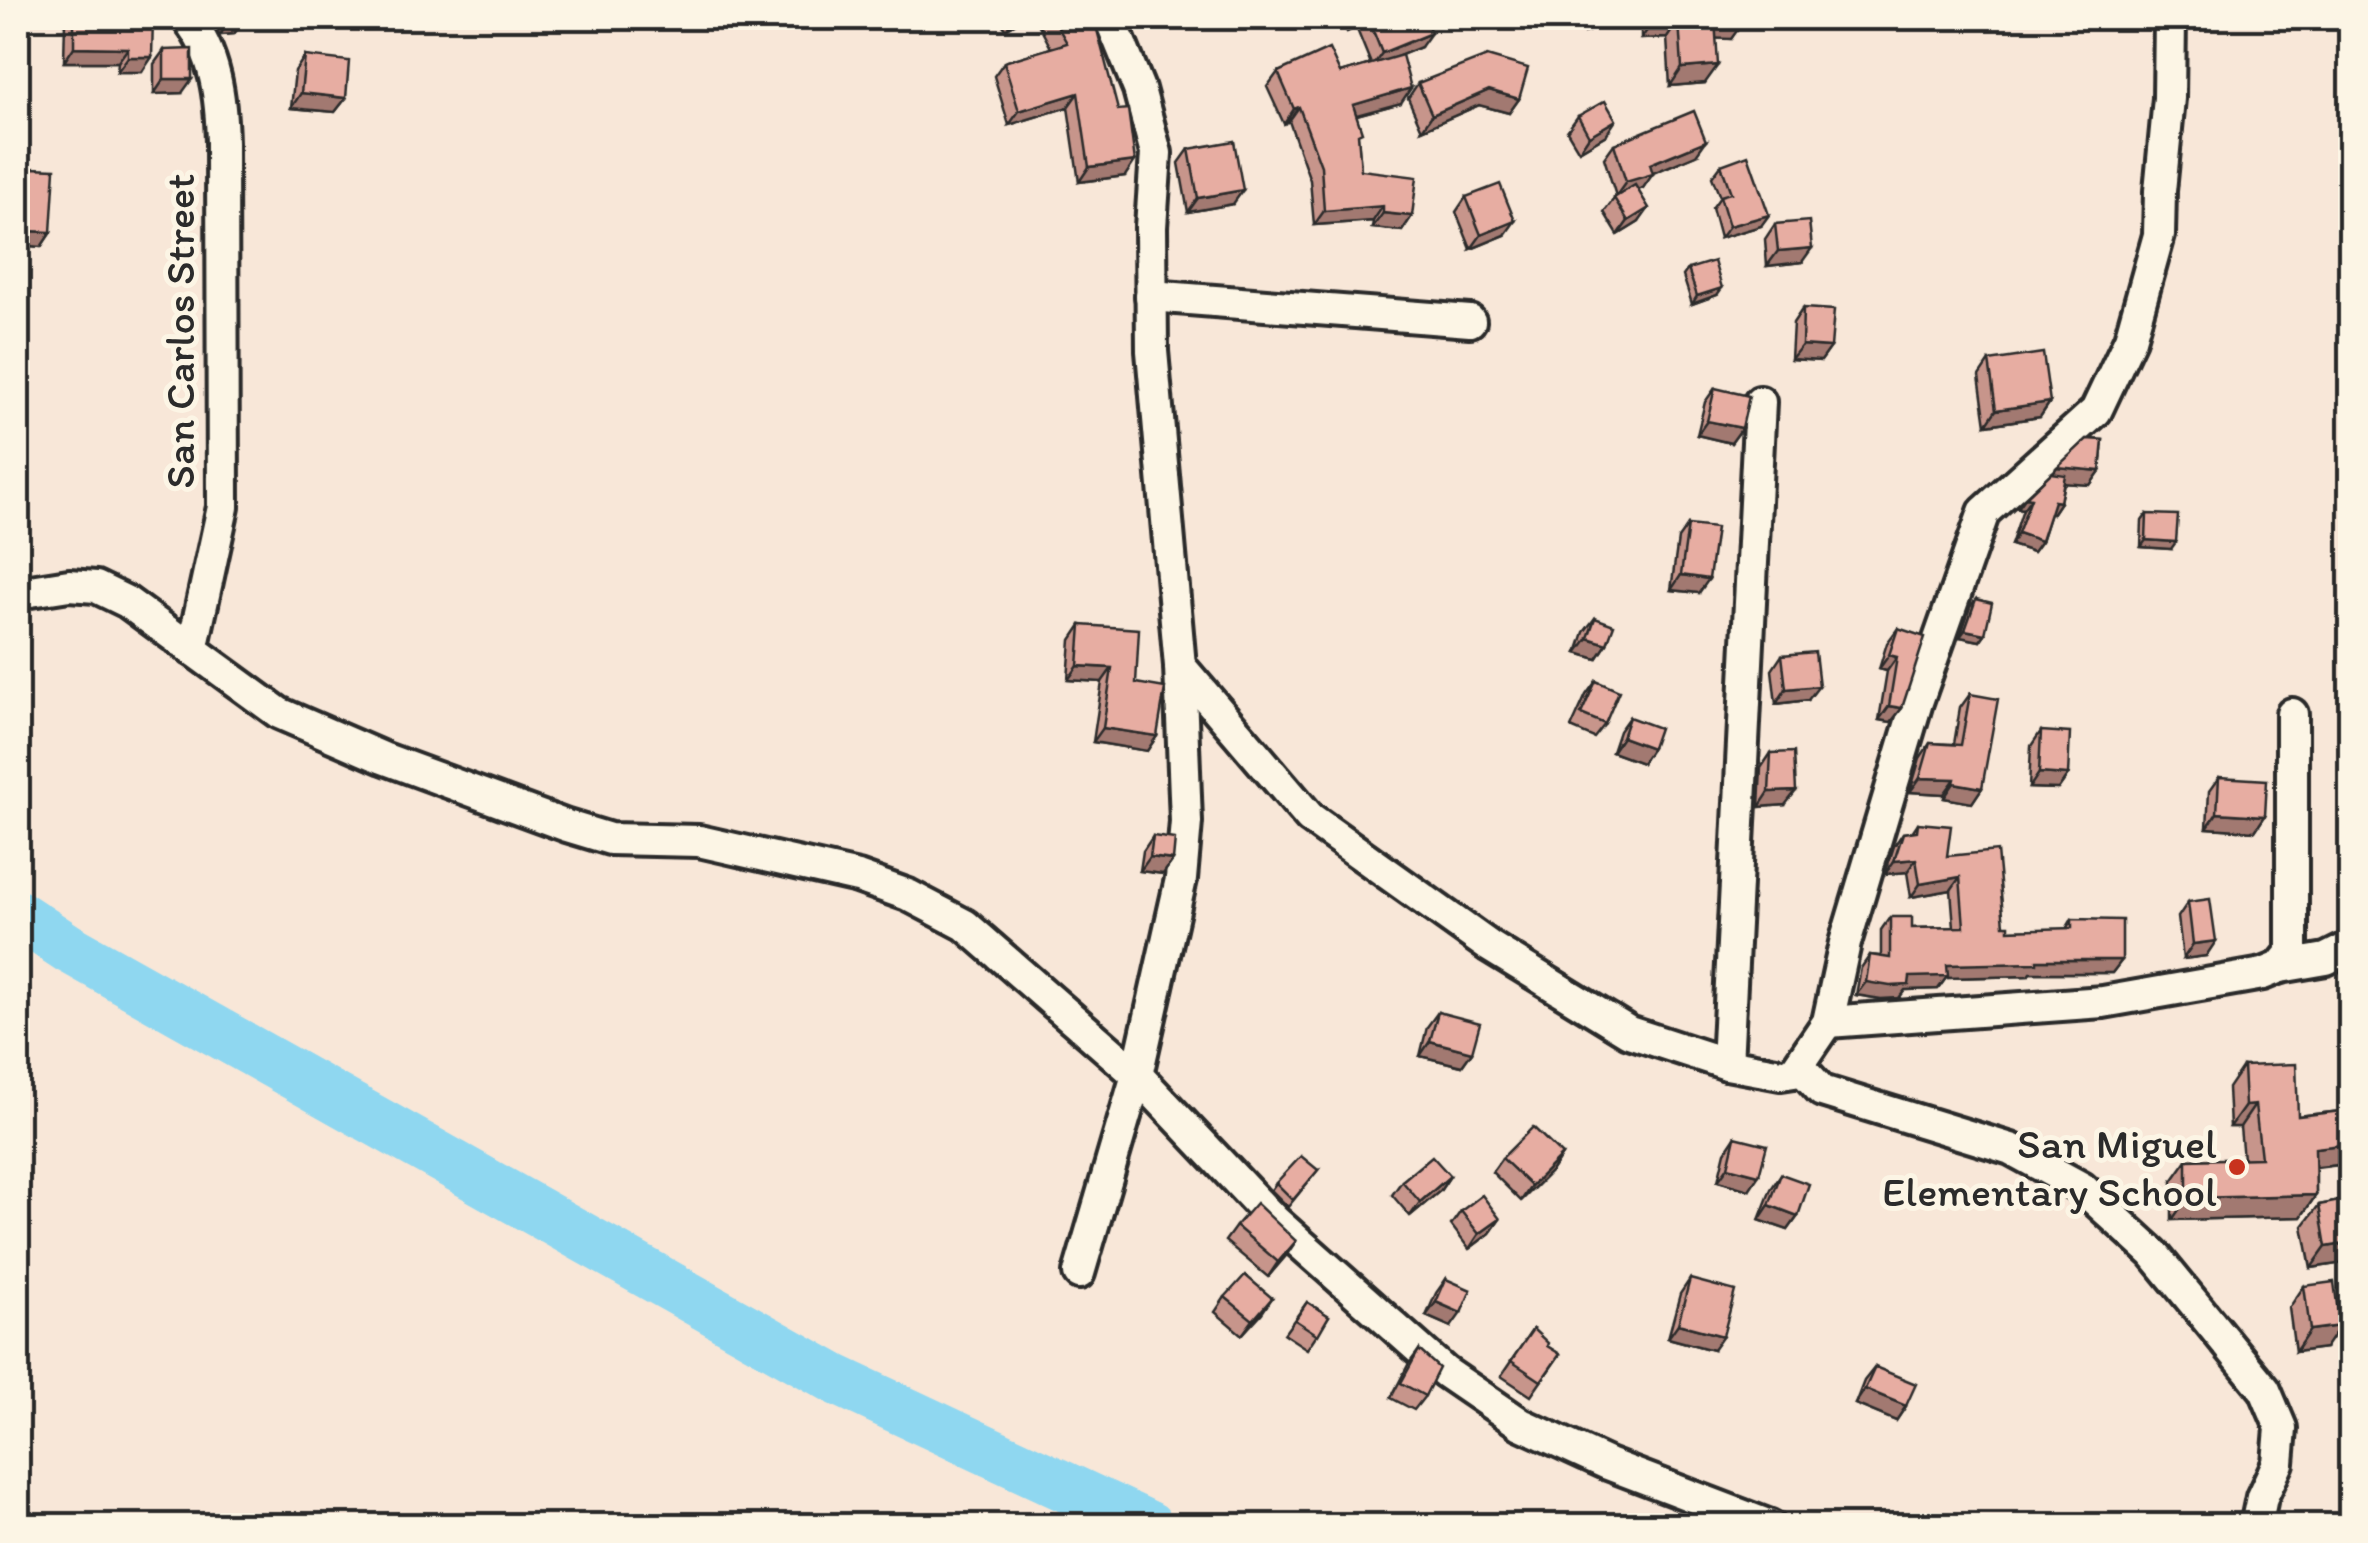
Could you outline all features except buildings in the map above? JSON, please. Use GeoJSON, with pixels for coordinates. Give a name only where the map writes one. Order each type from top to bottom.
{"type":"FeatureCollection","features":[{"type":"Feature","properties":{"kind":"street","name":"San Carlos Street"},"geometry":{"type":"LineString","coordinates":[[187,18],[214,68],[222,128],[223,506],[192,650]]}},
{"type":"Feature","properties":{"kind":"street"},"geometry":{"type":"LineString","coordinates":[[1080,1272],[1137,1074],[1181,880],[1186,822],[1180,666],[1152,351],[1151,226],[1156,153],[1139,90],[1110,18]]}},
{"type":"Feature","properties":{"kind":"street"},"geometry":{"type":"LineString","coordinates":[[1180,666],[1310,818],[1489,946],[1629,1032],[1727,1064],[1781,1074],[1800,1067],[1828,1022],[1844,944],[1917,702],[1984,512],[2096,411],[2130,339],[2159,234],[2170,98],[2170,18]]}},
{"type":"Feature","properties":{"kind":"street"},"geometry":{"type":"LineString","coordinates":[[1152,296],[1470,321]]}},
{"type":"Feature","properties":{"kind":"street"},"geometry":{"type":"LineString","coordinates":[[1727,1064],[1760,402]]}},
{"type":"Feature","properties":{"kind":"street"},"geometry":{"type":"LineString","coordinates":[[18,593],[69,585],[96,586],[127,602],[279,713],[383,758],[567,826],[610,839],[699,841],[858,877],[908,894],[964,925],[1137,1074],[1274,1221],[1445,1372],[1521,1424],[1608,1464],[1770,1526]]}},
{"type":"Feature","properties":{"kind":"street"},"geometry":{"type":"LineString","coordinates":[[2280,967],[2292,952],[2292,714]]}},
{"type":"Feature","properties":{"kind":"street"},"geometry":{"type":"LineString","coordinates":[[1828,1022],[2103,1002],[2263,974],[2326,959],[2350,946]]}},
{"type":"Feature","properties":{"kind":"street"},"geometry":{"type":"LineString","coordinates":[[1800,1067],[1822,1091],[2011,1149],[2082,1188],[2153,1253],[2264,1390],[2282,1428],[2278,1463],[2262,1497],[2256,1526]]}},
{"type":"Feature","properties":{"kind":"waterway"},"geometry":{"type":"LineString","coordinates":[[18,915],[68,948],[837,1380],[1149,1526]]}},
{"type":"Feature","properties":{"kind":"place","name":"San Miguel Elementary School"},"geometry":{"type":"Point","coordinates":[2237,1167]}}]}
